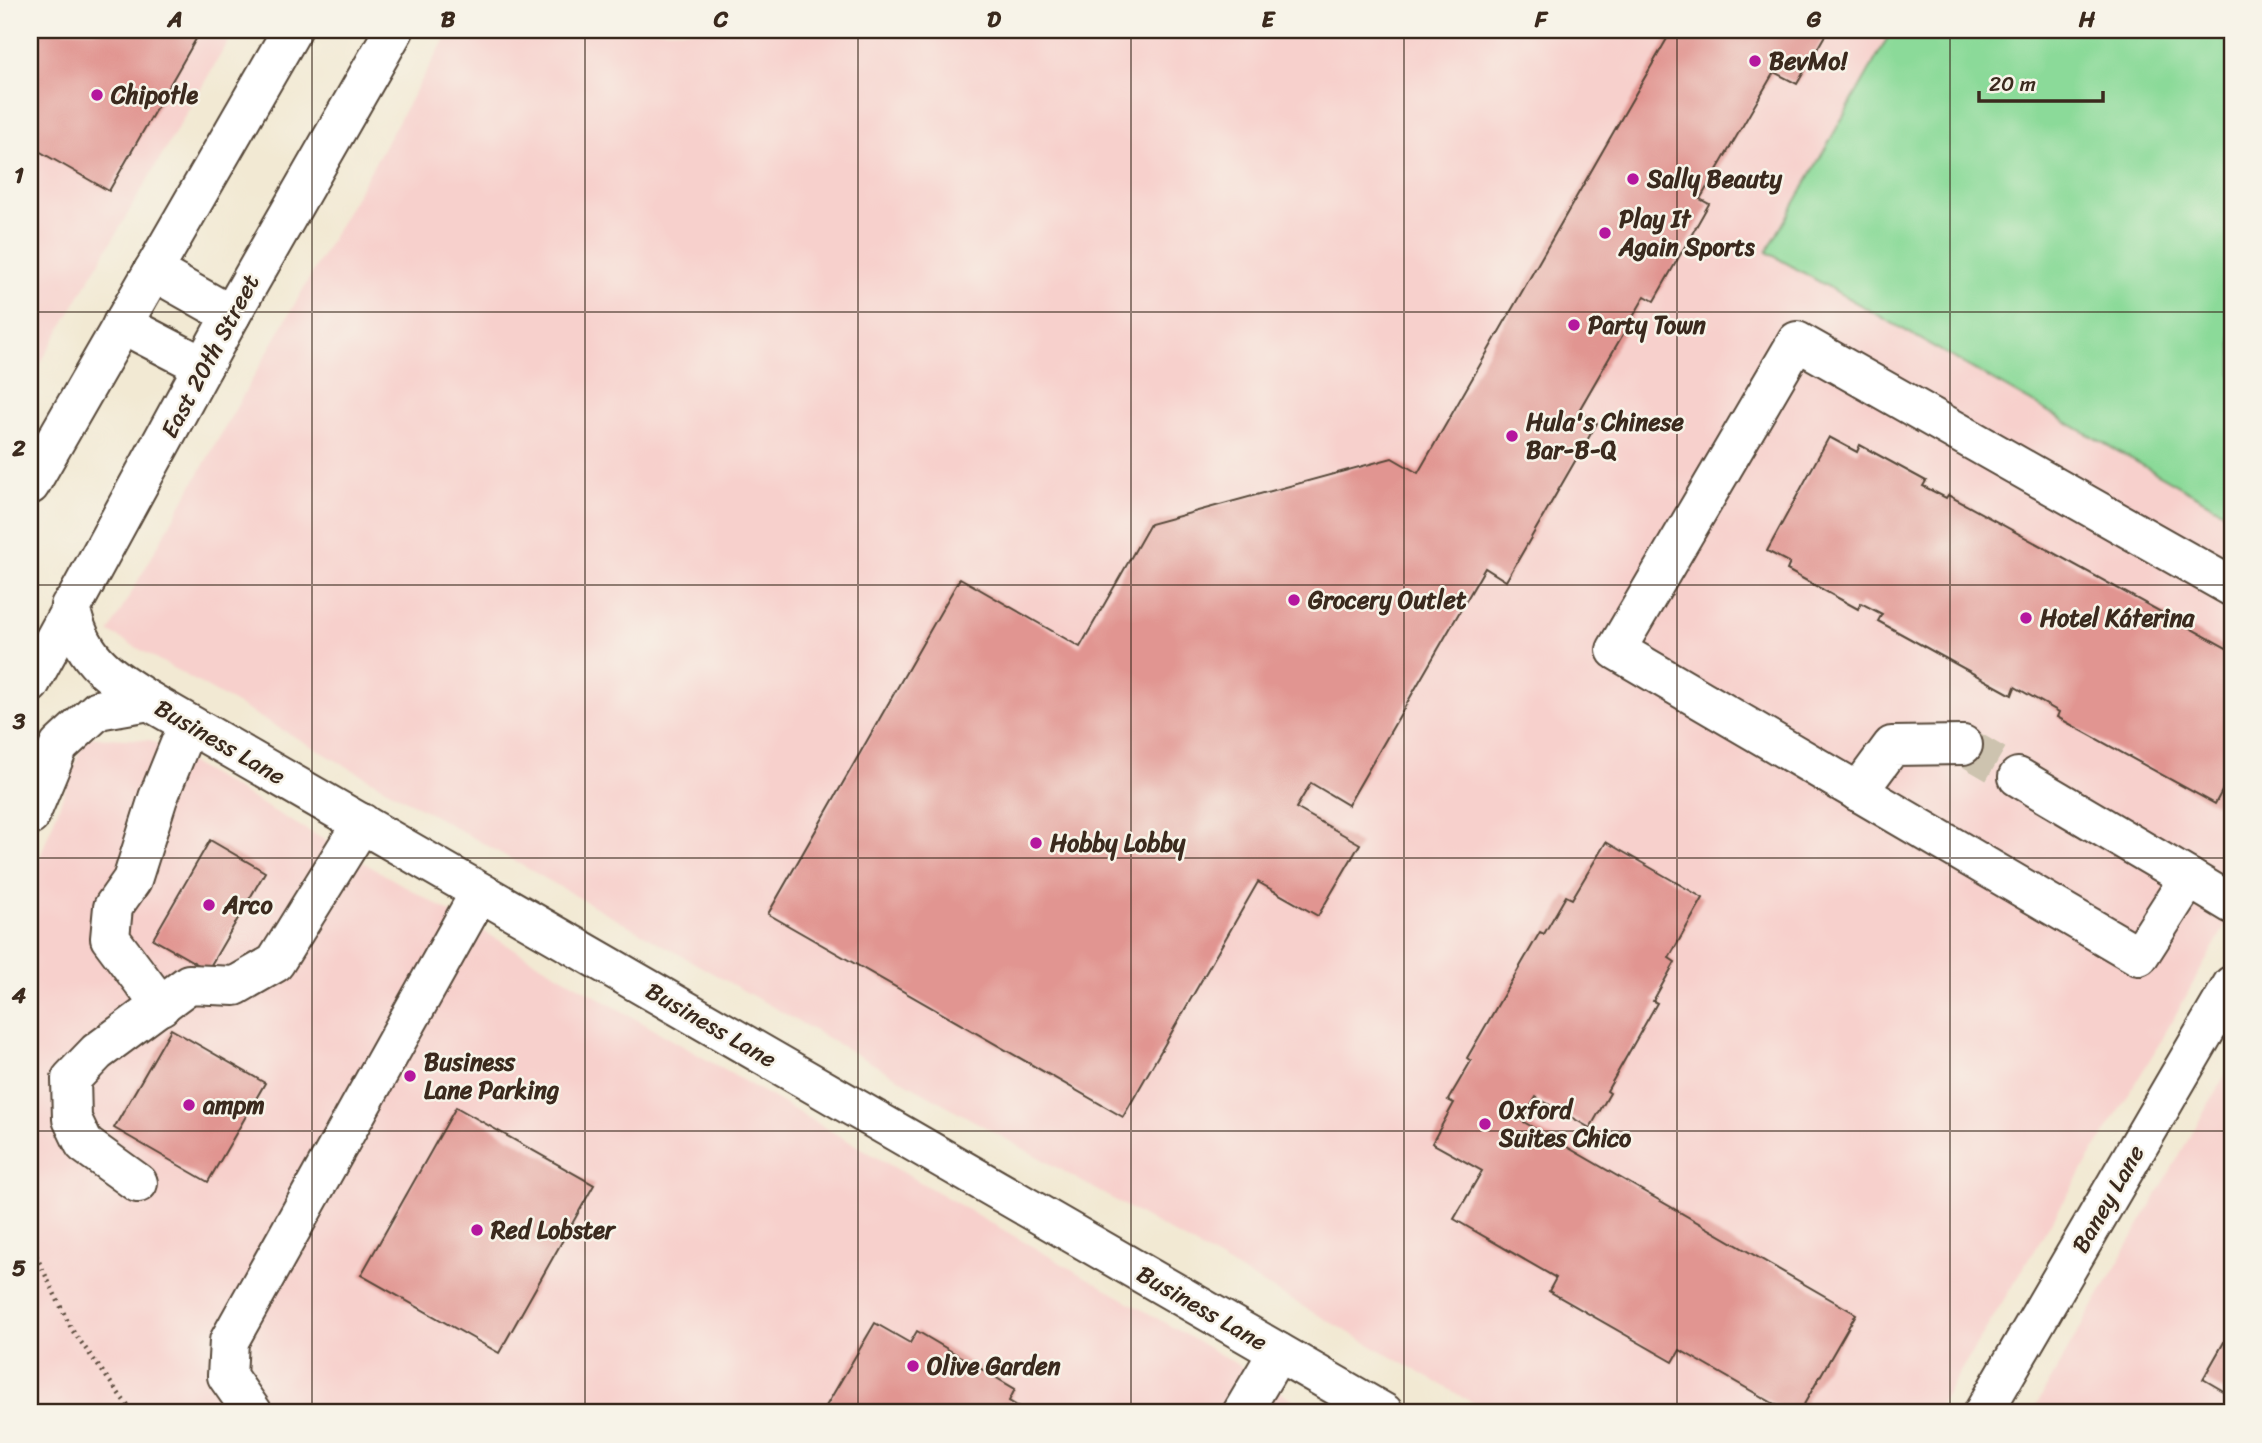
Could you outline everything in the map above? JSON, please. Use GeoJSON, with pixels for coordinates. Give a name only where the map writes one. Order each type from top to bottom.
{"type":"FeatureCollection","features":[{"type":"Feature","properties":{"kind":"street"},"geometry":{"type":"LineString","coordinates":[[30,485],[292,30]]}},
{"type":"Feature","properties":{"kind":"street","name":"East 20th Street"},"geometry":{"type":"LineString","coordinates":[[30,684],[231,314],[394,30]]}},
{"type":"Feature","properties":{"kind":"street"},"geometry":{"type":"LineString","coordinates":[[153,271],[231,314]]}},
{"type":"Feature","properties":{"kind":"street"},"geometry":{"type":"LineString","coordinates":[[122,324],[203,366]]}},
{"type":"Feature","properties":{"kind":"street"},"geometry":{"type":"LineString","coordinates":[[2189,878],[2139,956],[1616,650],[1797,341],[2232,587]]}},
{"type":"Feature","properties":{"kind":"street","name":"Business Lane"},"geometry":{"type":"LineString","coordinates":[[70,607],[74,625],[99,669],[149,701],[1384,1413]]}},
{"type":"Feature","properties":{"kind":"street"},"geometry":{"type":"LineString","coordinates":[[30,816],[59,747],[69,737],[98,710],[149,701]]}},
{"type":"Feature","properties":{"kind":"street"},"geometry":{"type":"LineString","coordinates":[[161,1006],[110,938],[113,907],[132,880],[158,798],[188,724]]}},
{"type":"Feature","properties":{"kind":"street"},"geometry":{"type":"LineString","coordinates":[[1858,792],[1892,746],[1963,744]]}},
{"type":"Feature","properties":{"kind":"street"},"geometry":{"type":"LineString","coordinates":[[2018,777],[2232,904]]}},
{"type":"Feature","properties":{"kind":"street"},"geometry":{"type":"LineString","coordinates":[[138,1183],[84,1144],[72,1119],[71,1079],[97,1052],[189,984],[235,986],[275,963],[362,823]]}},
{"type":"Feature","properties":{"kind":"street"},"geometry":{"type":"LineString","coordinates":[[253,1413],[227,1376],[229,1341],[480,892]]}},
{"type":"Feature","properties":{"kind":"street","name":"Baney Lane"},"geometry":{"type":"LineString","coordinates":[[1983,1413],[2232,985]]}},
{"type":"Feature","properties":{"kind":"street"},"geometry":{"type":"LineString","coordinates":[[1242,1413],[1278,1352]]}},
{"type":"Feature","properties":{"kind":"path"},"geometry":{"type":"LineString","coordinates":[[30,1243],[72,1330],[133,1413]]}},
{"type":"Feature","properties":{"kind":"shaded area"},"geometry":{"type":"Polygon","coordinates":[[[30,30],[235,30],[30,381],[30,30]]]}},
{"type":"Feature","properties":{"kind":"shaded area"},"geometry":{"type":"Polygon","coordinates":[[[450,30],[1893,30],[1767,252],[2232,516],[2232,914],[2158,1046],[1935,1413],[1491,1413],[109,632],[450,30]]]}},
{"type":"Feature","properties":{"kind":"shaded area","name":"Business Lane Parking"},"geometry":{"type":"Polygon","coordinates":[[[85,737],[150,740],[1235,1363],[1314,1413],[39,1413],[30,1395],[30,895],[40,857],[85,737]]]}},
{"type":"Feature","properties":{"kind":"shaded area"},"geometry":{"type":"Polygon","coordinates":[[[2232,1063],[2232,1413],[2032,1413],[2232,1063]]]}},
{"type":"Feature","properties":{"kind":"green space"},"geometry":{"type":"Polygon","coordinates":[[[1892,30],[2232,30],[2232,516],[1767,252],[1892,30]]]}},
{"type":"Feature","properties":{"kind":"building","name":"Chipotle"},"geometry":{"type":"Polygon","coordinates":[[[37,30],[200,32],[109,191],[30,146],[30,43],[37,30]]]}},
{"type":"Feature","properties":{"kind":"building"},"geometry":{"type":"Polygon","coordinates":[[[1672,30],[1828,30],[1797,84],[1774,72],[1700,199],[1709,204],[1654,301],[1645,296],[1578,412],[1597,423],[1506,581],[1485,568],[1348,805],[1311,783],[1296,808],[1360,844],[1318,916],[1258,882],[1123,1117],[768,914],[960,578],[1080,647],[1150,524],[1392,458],[1418,473],[1672,30]]]}},
{"type":"Feature","properties":{"kind":"building","name":"Hotel Káterina"},"geometry":{"type":"Polygon","coordinates":[[[1829,437],[1857,452],[1860,445],[1926,481],[1923,486],[1946,498],[1948,495],[2232,651],[2232,785],[2227,782],[2215,804],[2057,717],[2059,712],[2015,687],[2012,695],[1878,621],[1882,614],[1861,603],[1858,609],[1787,570],[1790,563],[1767,551],[1829,437]]]}},
{"type":"Feature","properties":{"kind":"building","name":"Arco"},"geometry":{"type":"Polygon","coordinates":[[[210,840],[265,872],[208,970],[153,939],[210,840]]]}},
{"type":"Feature","properties":{"kind":"building","name":"Oxford Suites Chico"},"geometry":{"type":"Polygon","coordinates":[[[1606,842],[1703,898],[1669,958],[1675,962],[1653,1001],[1657,1003],[1607,1091],[1610,1093],[1590,1128],[1536,1097],[1522,1121],[1856,1314],[1799,1413],[1790,1413],[1680,1350],[1673,1362],[1549,1291],[1556,1278],[1454,1219],[1482,1171],[1432,1143],[1454,1103],[1448,1100],[1471,1061],[1467,1058],[1540,932],[1544,934],[1566,896],[1572,899],[1606,842]]]}},
{"type":"Feature","properties":{"kind":"building","name":"ampm"},"geometry":{"type":"Polygon","coordinates":[[[171,1029],[265,1083],[208,1182],[114,1128],[171,1029]]]}},
{"type":"Feature","properties":{"kind":"building","name":"Red Lobster"},"geometry":{"type":"Polygon","coordinates":[[[456,1107],[594,1185],[499,1353],[361,1275],[456,1107]]]}},
{"type":"Feature","properties":{"kind":"building","name":"Olive Garden"},"geometry":{"type":"Polygon","coordinates":[[[875,1323],[910,1343],[917,1331],[1015,1389],[1009,1401],[1029,1413],[822,1413],[875,1323]]]}},
{"type":"Feature","properties":{"kind":"building"},"geometry":{"type":"Polygon","coordinates":[[[2232,1328],[2232,1396],[2203,1379],[2232,1328]]]}},
{"type":"Feature","properties":{"kind":"tunnel"},"geometry":{"type":"LineString","coordinates":[[1963,745],[2018,777]]}},
{"type":"Feature","properties":{"kind":"place","name":"BevMo!"},"geometry":{"type":"Point","coordinates":[1755,61]}},
{"type":"Feature","properties":{"kind":"place","name":"Chipotle"},"geometry":{"type":"Point","coordinates":[97,95]}},
{"type":"Feature","properties":{"kind":"place","name":"Sally Beauty"},"geometry":{"type":"Point","coordinates":[1633,179]}},
{"type":"Feature","properties":{"kind":"place","name":"Play It Again Sports"},"geometry":{"type":"Point","coordinates":[1605,233]}},
{"type":"Feature","properties":{"kind":"place","name":"Party Town"},"geometry":{"type":"Point","coordinates":[1574,325]}},
{"type":"Feature","properties":{"kind":"place","name":"Hula's Chinese Bar-B-Q"},"geometry":{"type":"Point","coordinates":[1512,436]}},
{"type":"Feature","properties":{"kind":"place","name":"Grocery Outlet"},"geometry":{"type":"Point","coordinates":[1294,600]}},
{"type":"Feature","properties":{"kind":"place","name":"Hotel Káterina"},"geometry":{"type":"Point","coordinates":[2026,618]}},
{"type":"Feature","properties":{"kind":"place","name":"Hobby Lobby"},"geometry":{"type":"Point","coordinates":[1036,843]}},
{"type":"Feature","properties":{"kind":"place","name":"Arco"},"geometry":{"type":"Point","coordinates":[209,905]}},
{"type":"Feature","properties":{"kind":"place","name":"Business Lane Parking"},"geometry":{"type":"Point","coordinates":[410,1076]}},
{"type":"Feature","properties":{"kind":"place","name":"ampm"},"geometry":{"type":"Point","coordinates":[189,1105]}},
{"type":"Feature","properties":{"kind":"place","name":"Oxford Suites Chico"},"geometry":{"type":"Point","coordinates":[1485,1124]}},
{"type":"Feature","properties":{"kind":"place","name":"Red Lobster"},"geometry":{"type":"Point","coordinates":[477,1230]}},
{"type":"Feature","properties":{"kind":"place","name":"Olive Garden"},"geometry":{"type":"Point","coordinates":[913,1366]}}]}
